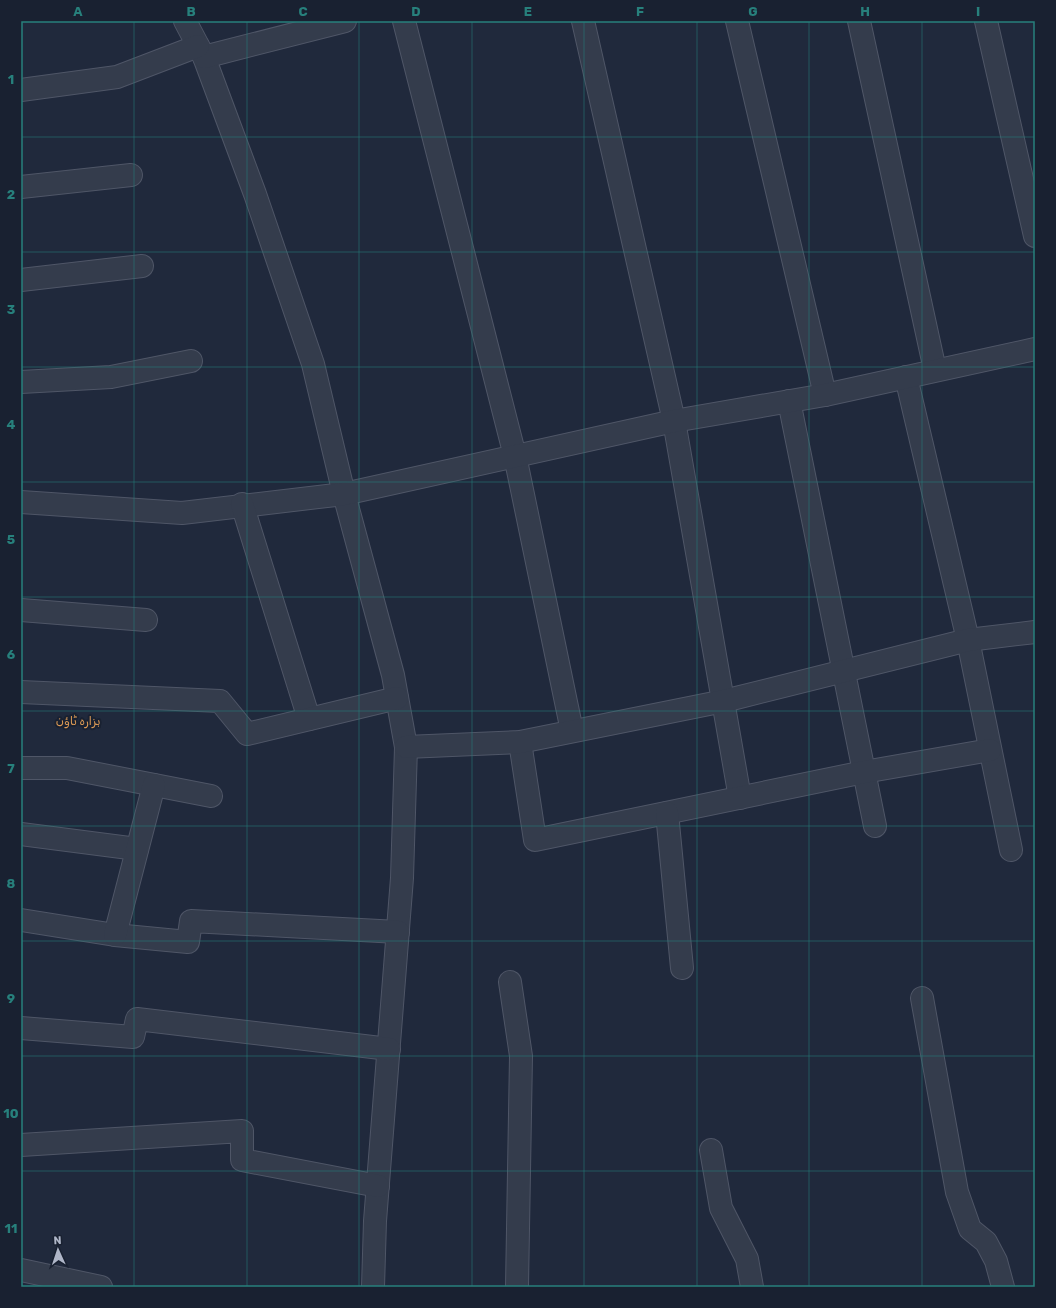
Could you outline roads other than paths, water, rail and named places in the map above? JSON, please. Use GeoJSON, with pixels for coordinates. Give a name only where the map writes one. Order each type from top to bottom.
{"type":"FeatureCollection","features":[{"type":"Feature","properties":{"kind":"street"},"geometry":{"type":"LineString","coordinates":[[185,21],[201,52],[255,194],[312,364],[344,494],[393,675],[406,746],[398,932],[378,1186],[373,1287]]}},
{"type":"Feature","properties":{"kind":"street"},"geometry":{"type":"LineString","coordinates":[[21,90],[117,77],[201,52],[345,21]]}},
{"type":"Feature","properties":{"kind":"street"},"geometry":{"type":"LineString","coordinates":[[404,21],[515,456],[572,732]]}},
{"type":"Feature","properties":{"kind":"street"},"geometry":{"type":"LineString","coordinates":[[583,21],[674,421],[740,798]]}},
{"type":"Feature","properties":{"kind":"street"},"geometry":{"type":"LineString","coordinates":[[737,21],[825,395]]}},
{"type":"Feature","properties":{"kind":"street"},"geometry":{"type":"LineString","coordinates":[[859,21],[935,370]]}},
{"type":"Feature","properties":{"kind":"street"},"geometry":{"type":"LineString","coordinates":[[986,21],[1035,236]]}},
{"type":"Feature","properties":{"kind":"street"},"geometry":{"type":"LineString","coordinates":[[21,188],[131,175]]}},
{"type":"Feature","properties":{"kind":"street"},"geometry":{"type":"LineString","coordinates":[[21,280],[142,266]]}},
{"type":"Feature","properties":{"kind":"street"},"geometry":{"type":"LineString","coordinates":[[21,502],[182,512],[242,504],[344,494],[674,421],[825,395],[1035,349]]}},
{"type":"Feature","properties":{"kind":"street"},"geometry":{"type":"LineString","coordinates":[[21,382],[111,377],[191,361]]}},
{"type":"Feature","properties":{"kind":"street"},"geometry":{"type":"LineString","coordinates":[[906,377],[968,640],[1011,850]]}},
{"type":"Feature","properties":{"kind":"street"},"geometry":{"type":"LineString","coordinates":[[789,401],[875,826]]}},
{"type":"Feature","properties":{"kind":"street"},"geometry":{"type":"LineString","coordinates":[[242,504],[309,719]]}},
{"type":"Feature","properties":{"kind":"street"},"geometry":{"type":"LineString","coordinates":[[21,610],[146,620]]}},
{"type":"Feature","properties":{"kind":"street"},"geometry":{"type":"LineString","coordinates":[[406,746],[520,742],[724,701],[968,640],[1035,632]]}},
{"type":"Feature","properties":{"kind":"street"},"geometry":{"type":"LineString","coordinates":[[21,692],[220,701],[247,734],[398,698]]}},
{"type":"Feature","properties":{"kind":"street"},"geometry":{"type":"LineString","coordinates":[[520,742],[535,840],[864,772],[990,750]]}},
{"type":"Feature","properties":{"kind":"street"},"geometry":{"type":"LineString","coordinates":[[21,768],[67,768],[211,796]]}},
{"type":"Feature","properties":{"kind":"street"},"geometry":{"type":"LineString","coordinates":[[115,935],[154,785]]}},
{"type":"Feature","properties":{"kind":"street"},"geometry":{"type":"LineString","coordinates":[[667,813],[682,968]]}},
{"type":"Feature","properties":{"kind":"street"},"geometry":{"type":"LineString","coordinates":[[21,834],[137,849]]}},
{"type":"Feature","properties":{"kind":"street"},"geometry":{"type":"LineString","coordinates":[[21,920],[115,935],[188,942],[191,921],[398,932]]}},
{"type":"Feature","properties":{"kind":"street"},"geometry":{"type":"LineString","coordinates":[[510,982],[521,1056],[517,1287]]}},
{"type":"Feature","properties":{"kind":"street"},"geometry":{"type":"LineString","coordinates":[[922,998],[957,1192],[970,1229],[986,1242],[996,1261],[1003,1287]]}},
{"type":"Feature","properties":{"kind":"street"},"geometry":{"type":"LineString","coordinates":[[21,1028],[134,1036],[137,1019],[389,1049]]}},
{"type":"Feature","properties":{"kind":"street"},"geometry":{"type":"LineString","coordinates":[[21,1144],[242,1131],[242,1160],[378,1186]]}},
{"type":"Feature","properties":{"kind":"street"},"geometry":{"type":"LineString","coordinates":[[711,1150],[721,1208],[747,1259],[752,1287]]}},
{"type":"Feature","properties":{"kind":"street"},"geometry":{"type":"LineString","coordinates":[[21,1270],[101,1287]]}},
{"type":"Feature","properties":{"kind":"district","name":"ہزارہ ٹاؤن"},"geometry":{"type":"Point","coordinates":[78,721]}}]}
